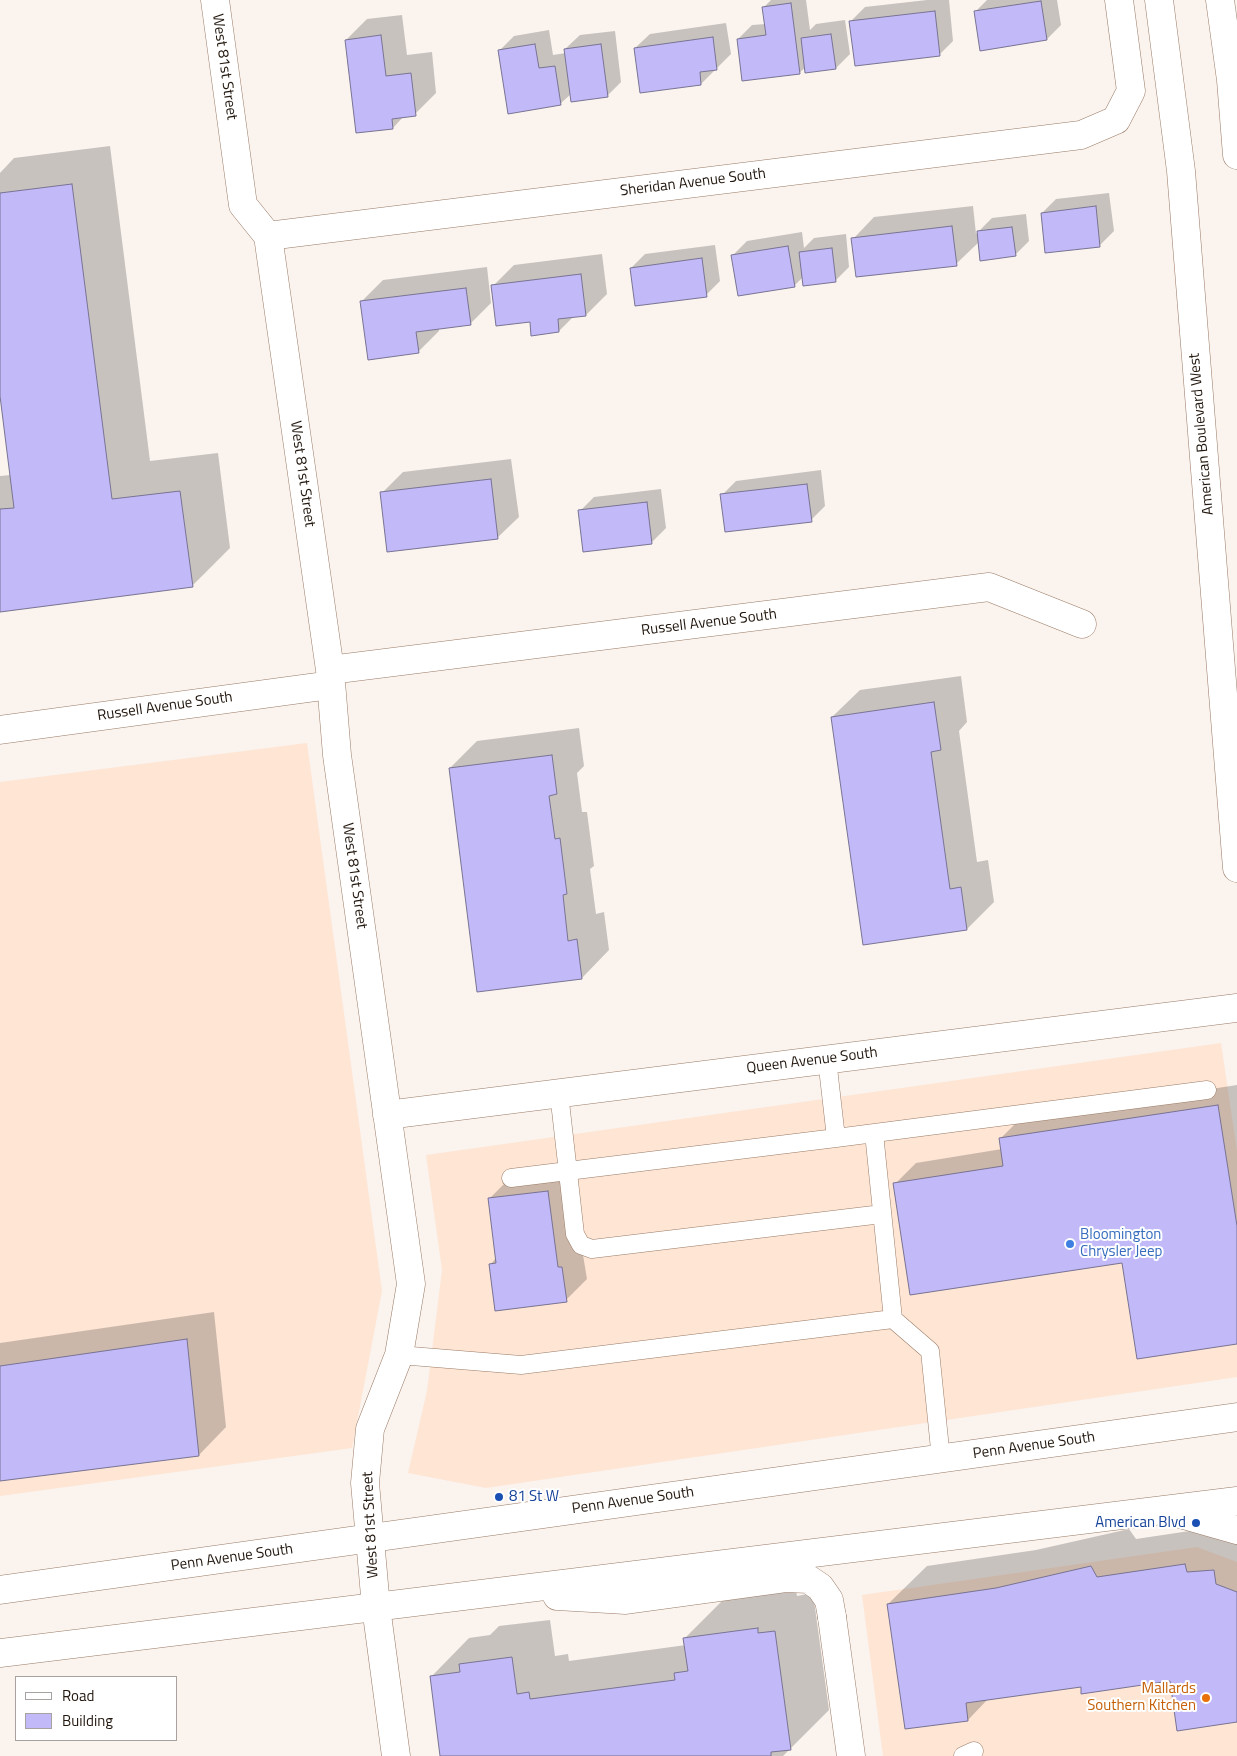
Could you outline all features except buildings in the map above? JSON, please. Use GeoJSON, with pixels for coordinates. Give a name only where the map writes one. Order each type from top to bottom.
{"type":"FeatureCollection","features":[{"type":"Feature","properties":{"kind":"street","name":"West 81st Street"},"geometry":{"type":"LineString","coordinates":[[215,0],[243,205],[268,236],[331,678],[337,755],[411,1284],[406,1325],[399,1356],[370,1429],[366,1483],[376,1607],[396,1756]]}},
{"type":"Feature","properties":{"kind":"street","name":"Sheridan Avenue South"},"geometry":{"type":"LineString","coordinates":[[268,236],[1081,135],[1116,120],[1131,91],[1119,0]]}},
{"type":"Feature","properties":{"kind":"street","name":"American Boulevard West"},"geometry":{"type":"LineString","coordinates":[[1159,0],[1181,171],[1237,868]]}},
{"type":"Feature","properties":{"kind":"street"},"geometry":{"type":"LineString","coordinates":[[1220,0],[1231,80],[1237,154]]}},
{"type":"Feature","properties":{"kind":"street","name":"Russell Avenue South"},"geometry":{"type":"LineString","coordinates":[[0,730],[331,678],[989,588],[1082,624]]}},
{"type":"Feature","properties":{"kind":"street","name":"Queen Avenue South"},"geometry":{"type":"LineString","coordinates":[[387,1115],[1237,1008]]}},
{"type":"Feature","properties":{"kind":"street","name":"Penn Avenue South"},"geometry":{"type":"LineString","coordinates":[[0,1590],[1237,1417]]}},
{"type":"Feature","properties":{"kind":"street"},"geometry":{"type":"LineString","coordinates":[[0,1652],[1237,1501]]}},
{"type":"Feature","properties":{"kind":"street"},"geometry":{"type":"LineString","coordinates":[[1166,1510],[1237,1530]]}},
{"type":"Feature","properties":{"kind":"street"},"geometry":{"type":"LineString","coordinates":[[486,1592],[626,1600],[787,1578],[808,1579],[820,1587],[829,1600],[851,1756]]}},
{"type":"Feature","properties":{"kind":"lane"},"geometry":{"type":"LineString","coordinates":[[827,1059],[836,1138]]}},
{"type":"Feature","properties":{"kind":"lane"},"geometry":{"type":"LineString","coordinates":[[511,1178],[1207,1090]]}},
{"type":"Feature","properties":{"kind":"lane"},"geometry":{"type":"LineString","coordinates":[[559,1093],[575,1234],[581,1244],[592,1249],[882,1214]]}},
{"type":"Feature","properties":{"kind":"lane"},"geometry":{"type":"LineString","coordinates":[[874,1133],[893,1319],[930,1351],[942,1459]]}},
{"type":"Feature","properties":{"kind":"lane"},"geometry":{"type":"LineString","coordinates":[[399,1356],[521,1365],[893,1319]]}},
{"type":"Feature","properties":{"kind":"shaded area"},"geometry":{"type":"Polygon","coordinates":[[[307,743],[382,1291],[352,1448],[0,1496],[0,782],[307,743]]]}},
{"type":"Feature","properties":{"kind":"shaded area"},"geometry":{"type":"Polygon","coordinates":[[[1221,1043],[1237,1151],[1237,1377],[486,1488],[408,1473],[427,1391],[442,1270],[426,1155],[1221,1043]]]}},
{"type":"Feature","properties":{"kind":"shaded area"},"geometry":{"type":"Polygon","coordinates":[[[1197,1547],[1237,1562],[1237,1756],[883,1756],[862,1595],[1197,1547]]]}},
{"type":"Feature","properties":{"kind":"place","name":"Bloomington Chrysler Jeep"},"geometry":{"type":"Point","coordinates":[1070,1244]}},
{"type":"Feature","properties":{"kind":"place","name":"81 St W"},"geometry":{"type":"Point","coordinates":[499,1497]}},
{"type":"Feature","properties":{"kind":"place","name":"American Blvd"},"geometry":{"type":"Point","coordinates":[1196,1523]}},
{"type":"Feature","properties":{"kind":"place","name":"Mallards Southern Kitchen"},"geometry":{"type":"Point","coordinates":[1206,1698]}}]}
